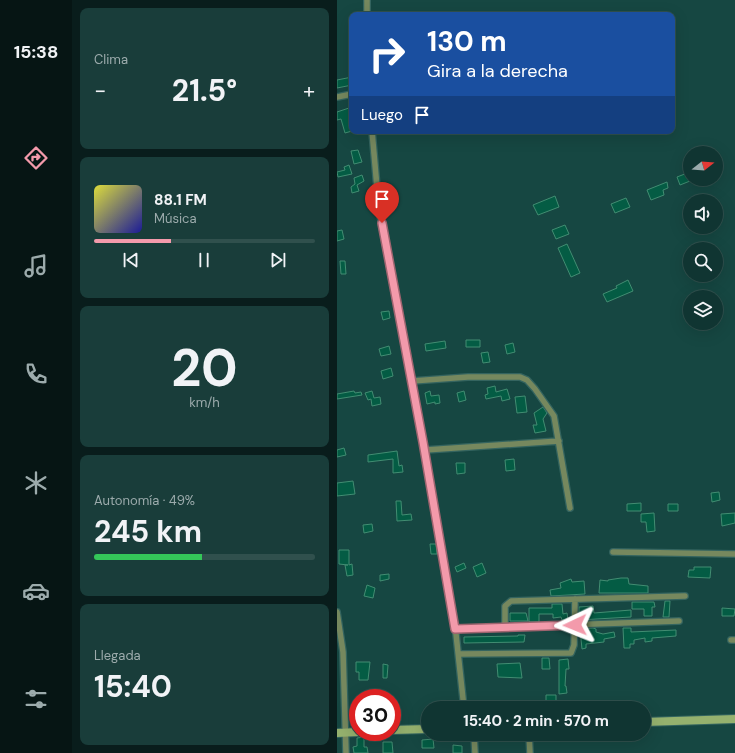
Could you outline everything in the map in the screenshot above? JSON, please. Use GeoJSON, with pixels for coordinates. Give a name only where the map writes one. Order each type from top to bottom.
{"type":"FeatureCollection","features":[{"type":"Feature","properties":{"kind":"street"},"geometry":{"type":"LineString","coordinates":[[367,0],[367,12]]}},
{"type":"Feature","properties":{"kind":"street"},"geometry":{"type":"LineString","coordinates":[[337,97],[349,95]]}},
{"type":"Feature","properties":{"kind":"street"},"geometry":{"type":"LineString","coordinates":[[372,134],[379,210],[425,450],[459,654],[463,701]]}},
{"type":"Feature","properties":{"kind":"street"},"geometry":{"type":"LineString","coordinates":[[412,381],[468,377],[519,377],[527,380],[554,416],[570,508]]}},
{"type":"Feature","properties":{"kind":"street"},"geometry":{"type":"LineString","coordinates":[[425,450],[559,441]]}},
{"type":"Feature","properties":{"kind":"street"},"geometry":{"type":"LineString","coordinates":[[613,552],[735,554]]}},
{"type":"Feature","properties":{"kind":"street"},"geometry":{"type":"LineString","coordinates":[[505,628],[505,606],[511,601],[685,596]]}},
{"type":"Feature","properties":{"kind":"street"},"geometry":{"type":"LineString","coordinates":[[459,654],[571,653],[575,645],[575,599]]}},
{"type":"Feature","properties":{"kind":"street"},"geometry":{"type":"LineString","coordinates":[[337,612],[346,732],[346,753]]}},
{"type":"Feature","properties":{"kind":"street"},"geometry":{"type":"LineString","coordinates":[[455,629],[679,621]]}},
{"type":"Feature","properties":{"kind":"street"},"geometry":{"type":"LineString","coordinates":[[651,722],[735,719]]}},
{"type":"Feature","properties":{"kind":"street"},"geometry":{"type":"LineString","coordinates":[[401,730],[421,729]]}},
{"type":"Feature","properties":{"kind":"street"},"geometry":{"type":"LineString","coordinates":[[337,732],[346,732]]}},
{"type":"Feature","properties":{"kind":"street"},"geometry":{"type":"LineString","coordinates":[[475,741],[475,753]]}},
{"type":"Feature","properties":{"kind":"street"},"geometry":{"type":"LineString","coordinates":[[529,741],[530,753]]}},
{"type":"Feature","properties":{"kind":"building"},"geometry":{"type":"Polygon","coordinates":[[[349,78],[349,86],[337,88],[337,80],[349,78]]]}},
{"type":"Feature","properties":{"kind":"building"},"geometry":{"type":"Polygon","coordinates":[[[349,108],[349,132],[345,133],[341,119],[337,120],[337,112],[349,108]]]}},
{"type":"Feature","properties":{"kind":"building"},"geometry":{"type":"Polygon","coordinates":[[[358,150],[362,162],[354,164],[351,151],[358,150]]]}},
{"type":"Feature","properties":{"kind":"building"},"geometry":{"type":"Polygon","coordinates":[[[349,165],[352,174],[338,177],[337,172],[345,170],[344,167],[349,165]]]}},
{"type":"Feature","properties":{"kind":"building"},"geometry":{"type":"Polygon","coordinates":[[[362,175],[364,181],[357,185],[359,191],[352,193],[351,187],[355,184],[354,178],[362,175]]]}},
{"type":"Feature","properties":{"kind":"building"},"geometry":{"type":"Polygon","coordinates":[[[683,175],[683,184],[680,185],[677,177],[683,175]]]}},
{"type":"Feature","properties":{"kind":"building"},"geometry":{"type":"Polygon","coordinates":[[[667,182],[668,188],[663,190],[664,195],[651,200],[647,190],[667,182]]]}},
{"type":"Feature","properties":{"kind":"building"},"geometry":{"type":"Polygon","coordinates":[[[555,196],[559,207],[538,215],[533,205],[555,196]]]}},
{"type":"Feature","properties":{"kind":"building"},"geometry":{"type":"Polygon","coordinates":[[[626,198],[630,207],[615,213],[611,204],[626,198]]]}},
{"type":"Feature","properties":{"kind":"building"},"geometry":{"type":"Polygon","coordinates":[[[565,225],[569,234],[556,239],[552,230],[565,225]]]}},
{"type":"Feature","properties":{"kind":"building"},"geometry":{"type":"Polygon","coordinates":[[[342,230],[344,239],[337,241],[337,231],[342,230]]]}},
{"type":"Feature","properties":{"kind":"building"},"geometry":{"type":"Polygon","coordinates":[[[567,244],[580,273],[571,277],[558,248],[567,244]]]}},
{"type":"Feature","properties":{"kind":"building"},"geometry":{"type":"Polygon","coordinates":[[[340,261],[345,261],[346,274],[341,274],[340,261]]]}},
{"type":"Feature","properties":{"kind":"building"},"geometry":{"type":"Polygon","coordinates":[[[628,280],[633,291],[607,302],[603,294],[617,288],[616,286],[628,280]]]}},
{"type":"Feature","properties":{"kind":"building"},"geometry":{"type":"Polygon","coordinates":[[[389,311],[390,318],[383,320],[381,312],[389,311]]]}},
{"type":"Feature","properties":{"kind":"building"},"geometry":{"type":"Polygon","coordinates":[[[466,340],[480,340],[480,347],[466,347],[466,340]]]}},
{"type":"Feature","properties":{"kind":"building"},"geometry":{"type":"Polygon","coordinates":[[[445,341],[446,348],[426,351],[425,344],[445,341]]]}},
{"type":"Feature","properties":{"kind":"building"},"geometry":{"type":"Polygon","coordinates":[[[513,343],[515,352],[507,354],[505,345],[513,343]]]}},
{"type":"Feature","properties":{"kind":"building"},"geometry":{"type":"Polygon","coordinates":[[[389,346],[391,354],[381,356],[379,349],[389,346]]]}},
{"type":"Feature","properties":{"kind":"building"},"geometry":{"type":"Polygon","coordinates":[[[488,352],[490,362],[483,363],[481,353],[488,352]]]}},
{"type":"Feature","properties":{"kind":"building"},"geometry":{"type":"Polygon","coordinates":[[[391,368],[393,376],[383,379],[381,371],[391,368]]]}},
{"type":"Feature","properties":{"kind":"building"},"geometry":{"type":"Polygon","coordinates":[[[495,386],[496,392],[507,389],[510,399],[502,401],[501,396],[486,399],[485,395],[488,394],[487,388],[495,386]]]}},
{"type":"Feature","properties":{"kind":"building"},"geometry":{"type":"Polygon","coordinates":[[[354,391],[355,393],[361,392],[362,395],[337,399],[337,394],[354,391]]]}},
{"type":"Feature","properties":{"kind":"building"},"geometry":{"type":"Polygon","coordinates":[[[372,391],[374,398],[380,397],[381,404],[372,406],[371,399],[368,400],[365,393],[372,391]]]}},
{"type":"Feature","properties":{"kind":"building"},"geometry":{"type":"Polygon","coordinates":[[[430,391],[431,396],[439,395],[440,403],[435,404],[435,402],[427,404],[425,393],[430,391]]]}},
{"type":"Feature","properties":{"kind":"building"},"geometry":{"type":"Polygon","coordinates":[[[464,391],[466,400],[459,402],[457,393],[464,391]]]}},
{"type":"Feature","properties":{"kind":"building"},"geometry":{"type":"Polygon","coordinates":[[[525,396],[527,412],[517,413],[515,397],[525,396]]]}},
{"type":"Feature","properties":{"kind":"building"},"geometry":{"type":"Polygon","coordinates":[[[543,407],[547,413],[543,419],[546,431],[535,433],[533,425],[537,425],[534,413],[543,407]]]}},
{"type":"Feature","properties":{"kind":"building"},"geometry":{"type":"Polygon","coordinates":[[[344,448],[346,455],[337,457],[337,450],[344,448]]]}},
{"type":"Feature","properties":{"kind":"building"},"geometry":{"type":"Polygon","coordinates":[[[397,451],[399,466],[402,465],[403,472],[393,473],[393,459],[368,462],[368,455],[397,451]]]}},
{"type":"Feature","properties":{"kind":"building"},"geometry":{"type":"Polygon","coordinates":[[[514,459],[515,470],[506,471],[505,460],[514,459]]]}},
{"type":"Feature","properties":{"kind":"building"},"geometry":{"type":"Polygon","coordinates":[[[456,463],[465,463],[465,473],[457,474],[456,463]]]}},
{"type":"Feature","properties":{"kind":"building"},"geometry":{"type":"Polygon","coordinates":[[[353,481],[355,494],[337,496],[337,483],[353,481]]]}},
{"type":"Feature","properties":{"kind":"building"},"geometry":{"type":"Polygon","coordinates":[[[719,492],[720,500],[712,502],[711,493],[719,492]]]}},
{"type":"Feature","properties":{"kind":"building"},"geometry":{"type":"Polygon","coordinates":[[[396,501],[401,501],[402,515],[411,514],[412,520],[397,521],[396,501]]]}},
{"type":"Feature","properties":{"kind":"building"},"geometry":{"type":"Polygon","coordinates":[[[641,503],[641,511],[627,511],[627,504],[641,503]]]}},
{"type":"Feature","properties":{"kind":"building"},"geometry":{"type":"Polygon","coordinates":[[[668,504],[678,504],[678,511],[668,511],[668,504]]]}},
{"type":"Feature","properties":{"kind":"building"},"geometry":{"type":"Polygon","coordinates":[[[654,513],[655,531],[647,532],[646,522],[641,522],[641,514],[654,513]]]}},
{"type":"Feature","properties":{"kind":"building"},"geometry":{"type":"Polygon","coordinates":[[[735,513],[735,523],[722,526],[721,514],[735,513]]]}},
{"type":"Feature","properties":{"kind":"building"},"geometry":{"type":"Polygon","coordinates":[[[372,524],[373,531],[364,533],[363,525],[372,524]]]}},
{"type":"Feature","properties":{"kind":"building"},"geometry":{"type":"Polygon","coordinates":[[[430,544],[436,544],[437,554],[431,554],[430,544]]]}},
{"type":"Feature","properties":{"kind":"building"},"geometry":{"type":"Polygon","coordinates":[[[339,550],[349,550],[349,565],[352,564],[353,575],[347,576],[345,565],[348,565],[339,564],[339,550]]]}},
{"type":"Feature","properties":{"kind":"building"},"geometry":{"type":"Polygon","coordinates":[[[464,563],[466,568],[457,572],[455,567],[464,563]]]}},
{"type":"Feature","properties":{"kind":"building"},"geometry":{"type":"Polygon","coordinates":[[[482,563],[486,573],[477,577],[473,567],[482,563]]]}},
{"type":"Feature","properties":{"kind":"building"},"geometry":{"type":"Polygon","coordinates":[[[694,567],[711,567],[710,578],[688,577],[689,570],[694,570],[694,567]]]}},
{"type":"Feature","properties":{"kind":"building"},"geometry":{"type":"Polygon","coordinates":[[[389,574],[389,579],[380,581],[380,575],[389,574]]]}},
{"type":"Feature","properties":{"kind":"building"},"geometry":{"type":"Polygon","coordinates":[[[628,578],[629,584],[648,586],[648,593],[599,593],[600,580],[608,581],[628,578]]]}},
{"type":"Feature","properties":{"kind":"building"},"geometry":{"type":"Polygon","coordinates":[[[571,579],[572,582],[584,581],[585,594],[551,596],[550,590],[561,588],[560,583],[571,579]]]}},
{"type":"Feature","properties":{"kind":"building"},"geometry":{"type":"Polygon","coordinates":[[[367,585],[375,588],[373,598],[364,596],[367,585]]]}},
{"type":"Feature","properties":{"kind":"building"},"geometry":{"type":"Polygon","coordinates":[[[665,601],[670,601],[669,617],[663,617],[665,601]]]}},
{"type":"Feature","properties":{"kind":"building"},"geometry":{"type":"Polygon","coordinates":[[[632,602],[654,602],[655,607],[652,607],[652,616],[644,616],[644,609],[632,609],[632,602]]]}},
{"type":"Feature","properties":{"kind":"building"},"geometry":{"type":"Polygon","coordinates":[[[552,604],[562,604],[563,614],[567,613],[568,620],[562,620],[561,617],[553,618],[553,614],[539,614],[539,622],[529,622],[529,608],[552,608],[552,604]]]}},
{"type":"Feature","properties":{"kind":"building"},"geometry":{"type":"Polygon","coordinates":[[[593,606],[594,613],[631,610],[631,617],[579,620],[579,607],[593,606]]]}},
{"type":"Feature","properties":{"kind":"building"},"geometry":{"type":"Polygon","coordinates":[[[722,608],[735,609],[734,616],[722,616],[722,608]]]}},
{"type":"Feature","properties":{"kind":"building"},"geometry":{"type":"Polygon","coordinates":[[[510,613],[526,613],[528,621],[510,621],[510,613]]]}},
{"type":"Feature","properties":{"kind":"building"},"geometry":{"type":"Polygon","coordinates":[[[623,628],[631,628],[631,632],[676,630],[676,636],[652,638],[652,641],[645,642],[645,638],[634,640],[634,644],[630,644],[630,648],[624,648],[623,628]]]}},
{"type":"Feature","properties":{"kind":"building"},"geometry":{"type":"Polygon","coordinates":[[[580,629],[596,629],[596,632],[603,634],[614,632],[615,637],[604,639],[604,642],[586,644],[586,648],[582,649],[580,629]]]}},
{"type":"Feature","properties":{"kind":"building"},"geometry":{"type":"Polygon","coordinates":[[[525,635],[524,642],[464,643],[464,637],[525,635]]]}},
{"type":"Feature","properties":{"kind":"building"},"geometry":{"type":"Polygon","coordinates":[[[542,658],[549,658],[550,669],[542,669],[542,658]]]}},
{"type":"Feature","properties":{"kind":"building"},"geometry":{"type":"Polygon","coordinates":[[[568,659],[569,669],[566,669],[565,686],[567,693],[559,694],[559,660],[568,659]]]}},
{"type":"Feature","properties":{"kind":"building"},"geometry":{"type":"Polygon","coordinates":[[[356,662],[370,662],[368,680],[359,680],[359,672],[356,672],[356,662]]]}},
{"type":"Feature","properties":{"kind":"building"},"geometry":{"type":"Polygon","coordinates":[[[520,663],[522,678],[498,677],[497,664],[520,663]]]}},
{"type":"Feature","properties":{"kind":"building"},"geometry":{"type":"Polygon","coordinates":[[[383,664],[388,665],[387,678],[383,678],[383,664]]]}},
{"type":"Feature","properties":{"kind":"building"},"geometry":{"type":"Polygon","coordinates":[[[546,695],[556,695],[556,701],[546,701],[546,695]]]}},
{"type":"Feature","properties":{"kind":"building"},"geometry":{"type":"Polygon","coordinates":[[[357,741],[364,741],[364,747],[367,747],[368,753],[354,753],[353,747],[357,746],[357,741]]]}},
{"type":"Feature","properties":{"kind":"building"},"geometry":{"type":"Polygon","coordinates":[[[422,741],[433,741],[434,748],[422,748],[422,741]]]}},
{"type":"Feature","properties":{"kind":"building"},"geometry":{"type":"Polygon","coordinates":[[[383,742],[392,742],[393,753],[383,753],[383,742]]]}},
{"type":"Feature","properties":{"kind":"building"},"geometry":{"type":"Polygon","coordinates":[[[453,745],[462,746],[462,753],[453,753],[453,745]]]}},
{"type":"Feature","properties":{"kind":"route"},"geometry":{"type":"LineString","coordinates":[[382,223],[423,442],[455,629],[575,625]]}}]}
